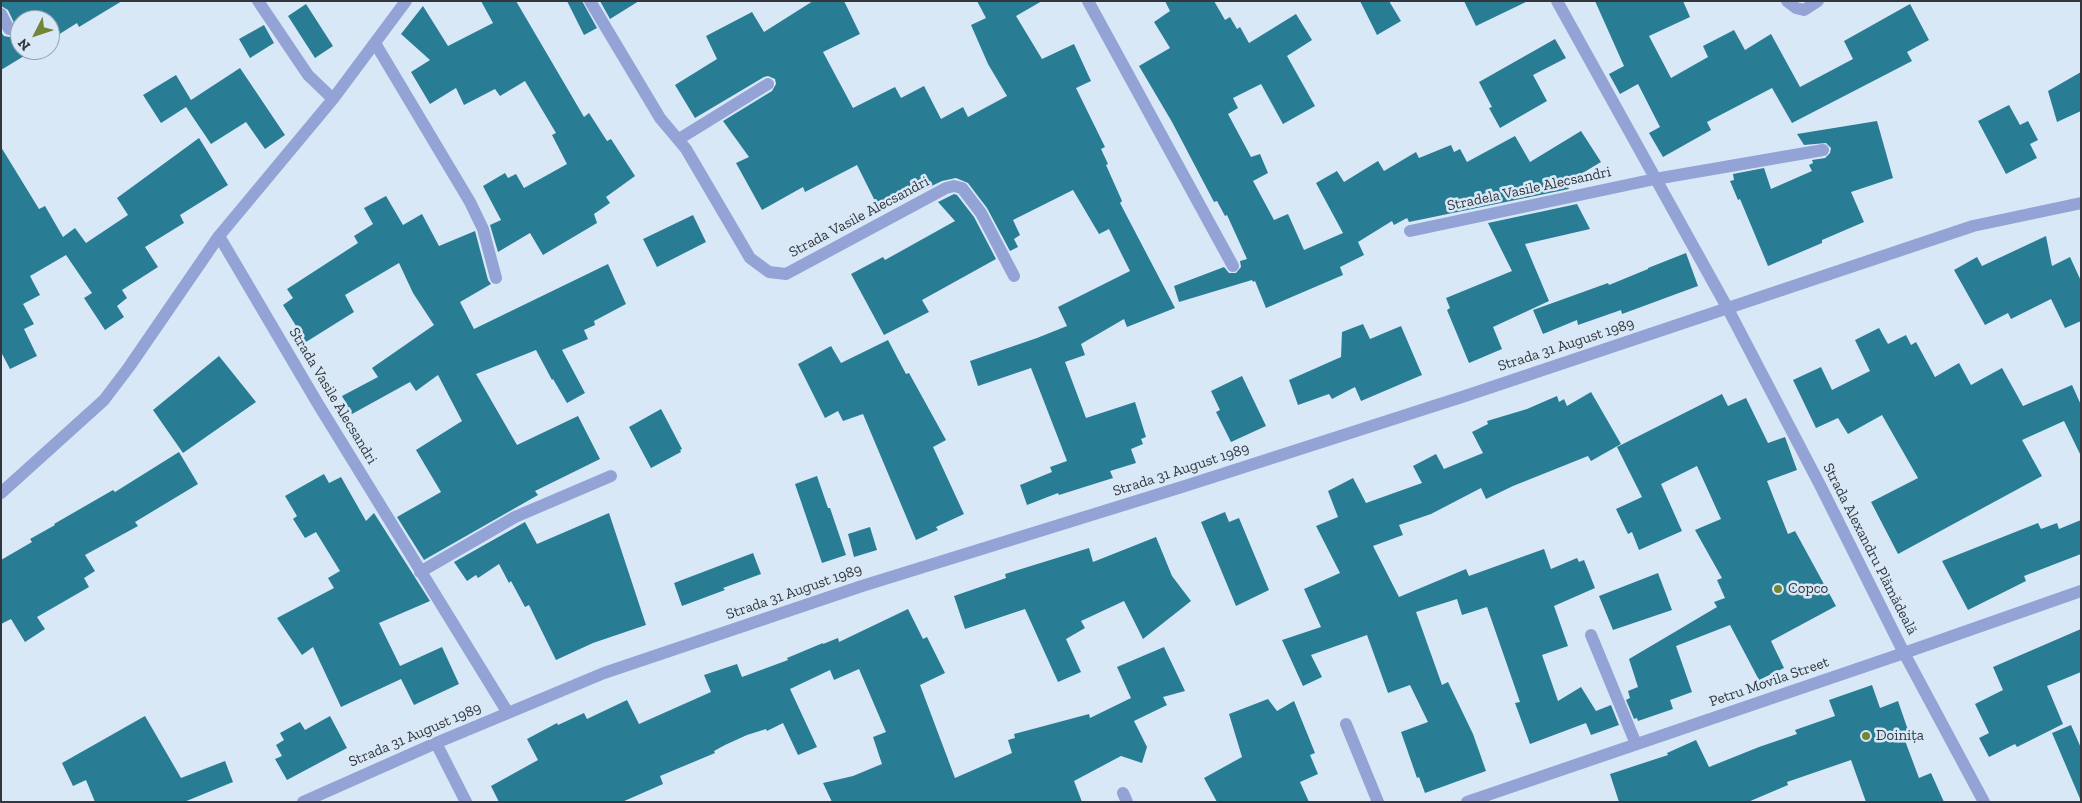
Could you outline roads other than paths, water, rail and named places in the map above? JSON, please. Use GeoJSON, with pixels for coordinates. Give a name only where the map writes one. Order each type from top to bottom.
{"type":"FeatureCollection","features":[{"type":"Feature","properties":{"kind":"street"},"geometry":{"type":"LineString","coordinates":[[258,1],[308,75],[332,99]]}},
{"type":"Feature","properties":{"kind":"street"},"geometry":{"type":"LineString","coordinates":[[1,493],[104,400],[129,368],[219,236],[332,99],[406,1]]}},
{"type":"Feature","properties":{"kind":"street","name":"Strada Vasile Alecsandri"},"geometry":{"type":"LineString","coordinates":[[590,1],[660,118],[679,139],[750,258],[769,272],[786,274],[946,188],[954,186],[962,188],[981,213],[1014,276]]}},
{"type":"Feature","properties":{"kind":"street"},"geometry":{"type":"LineString","coordinates":[[1088,1],[1233,266]]}},
{"type":"Feature","properties":{"kind":"street"},"geometry":{"type":"LineString","coordinates":[[1557,1],[1728,309]]}},
{"type":"Feature","properties":{"kind":"street"},"geometry":{"type":"LineString","coordinates":[[1787,1],[1796,8],[1804,10],[1818,1]]}},
{"type":"Feature","properties":{"kind":"street"},"geometry":{"type":"LineString","coordinates":[[1,14],[9,29]]}},
{"type":"Feature","properties":{"kind":"street"},"geometry":{"type":"LineString","coordinates":[[375,43],[470,202],[484,229],[496,278]]}},
{"type":"Feature","properties":{"kind":"street"},"geometry":{"type":"LineString","coordinates":[[679,139],[768,84]]}},
{"type":"Feature","properties":{"kind":"street","name":"Stradela Vasile Alecsandri"},"geometry":{"type":"LineString","coordinates":[[1410,232],[1656,178],[1823,150]]}},
{"type":"Feature","properties":{"kind":"street","name":"Strada 31 August 1989"},"geometry":{"type":"LineString","coordinates":[[303,802],[436,743],[604,673],[862,586],[1186,486],[1728,309],[1974,226],[2081,203]]}},
{"type":"Feature","properties":{"kind":"street","name":"Strada Vasile Alecsandri"},"geometry":{"type":"LineString","coordinates":[[219,236],[420,572],[508,713]]}},
{"type":"Feature","properties":{"kind":"street","name":"Strada Alexandru Plămădeală"},"geometry":{"type":"LineString","coordinates":[[1728,309],[1821,487],[1904,654],[1984,802]]}},
{"type":"Feature","properties":{"kind":"street"},"geometry":{"type":"LineString","coordinates":[[420,572],[515,516],[611,476]]}},
{"type":"Feature","properties":{"kind":"street","name":"Petru Movila Street"},"geometry":{"type":"LineString","coordinates":[[1467,802],[1904,654],[2081,591]]}},
{"type":"Feature","properties":{"kind":"street"},"geometry":{"type":"LineString","coordinates":[[1592,634],[1636,744]]}},
{"type":"Feature","properties":{"kind":"street"},"geometry":{"type":"LineString","coordinates":[[1346,724],[1378,802]]}},
{"type":"Feature","properties":{"kind":"street"},"geometry":{"type":"LineString","coordinates":[[436,743],[466,802]]}},
{"type":"Feature","properties":{"kind":"place","name":"Copco"},"geometry":{"type":"Point","coordinates":[1778,589]}},
{"type":"Feature","properties":{"kind":"place","name":"Doinița"},"geometry":{"type":"Point","coordinates":[1866,736]}}]}
